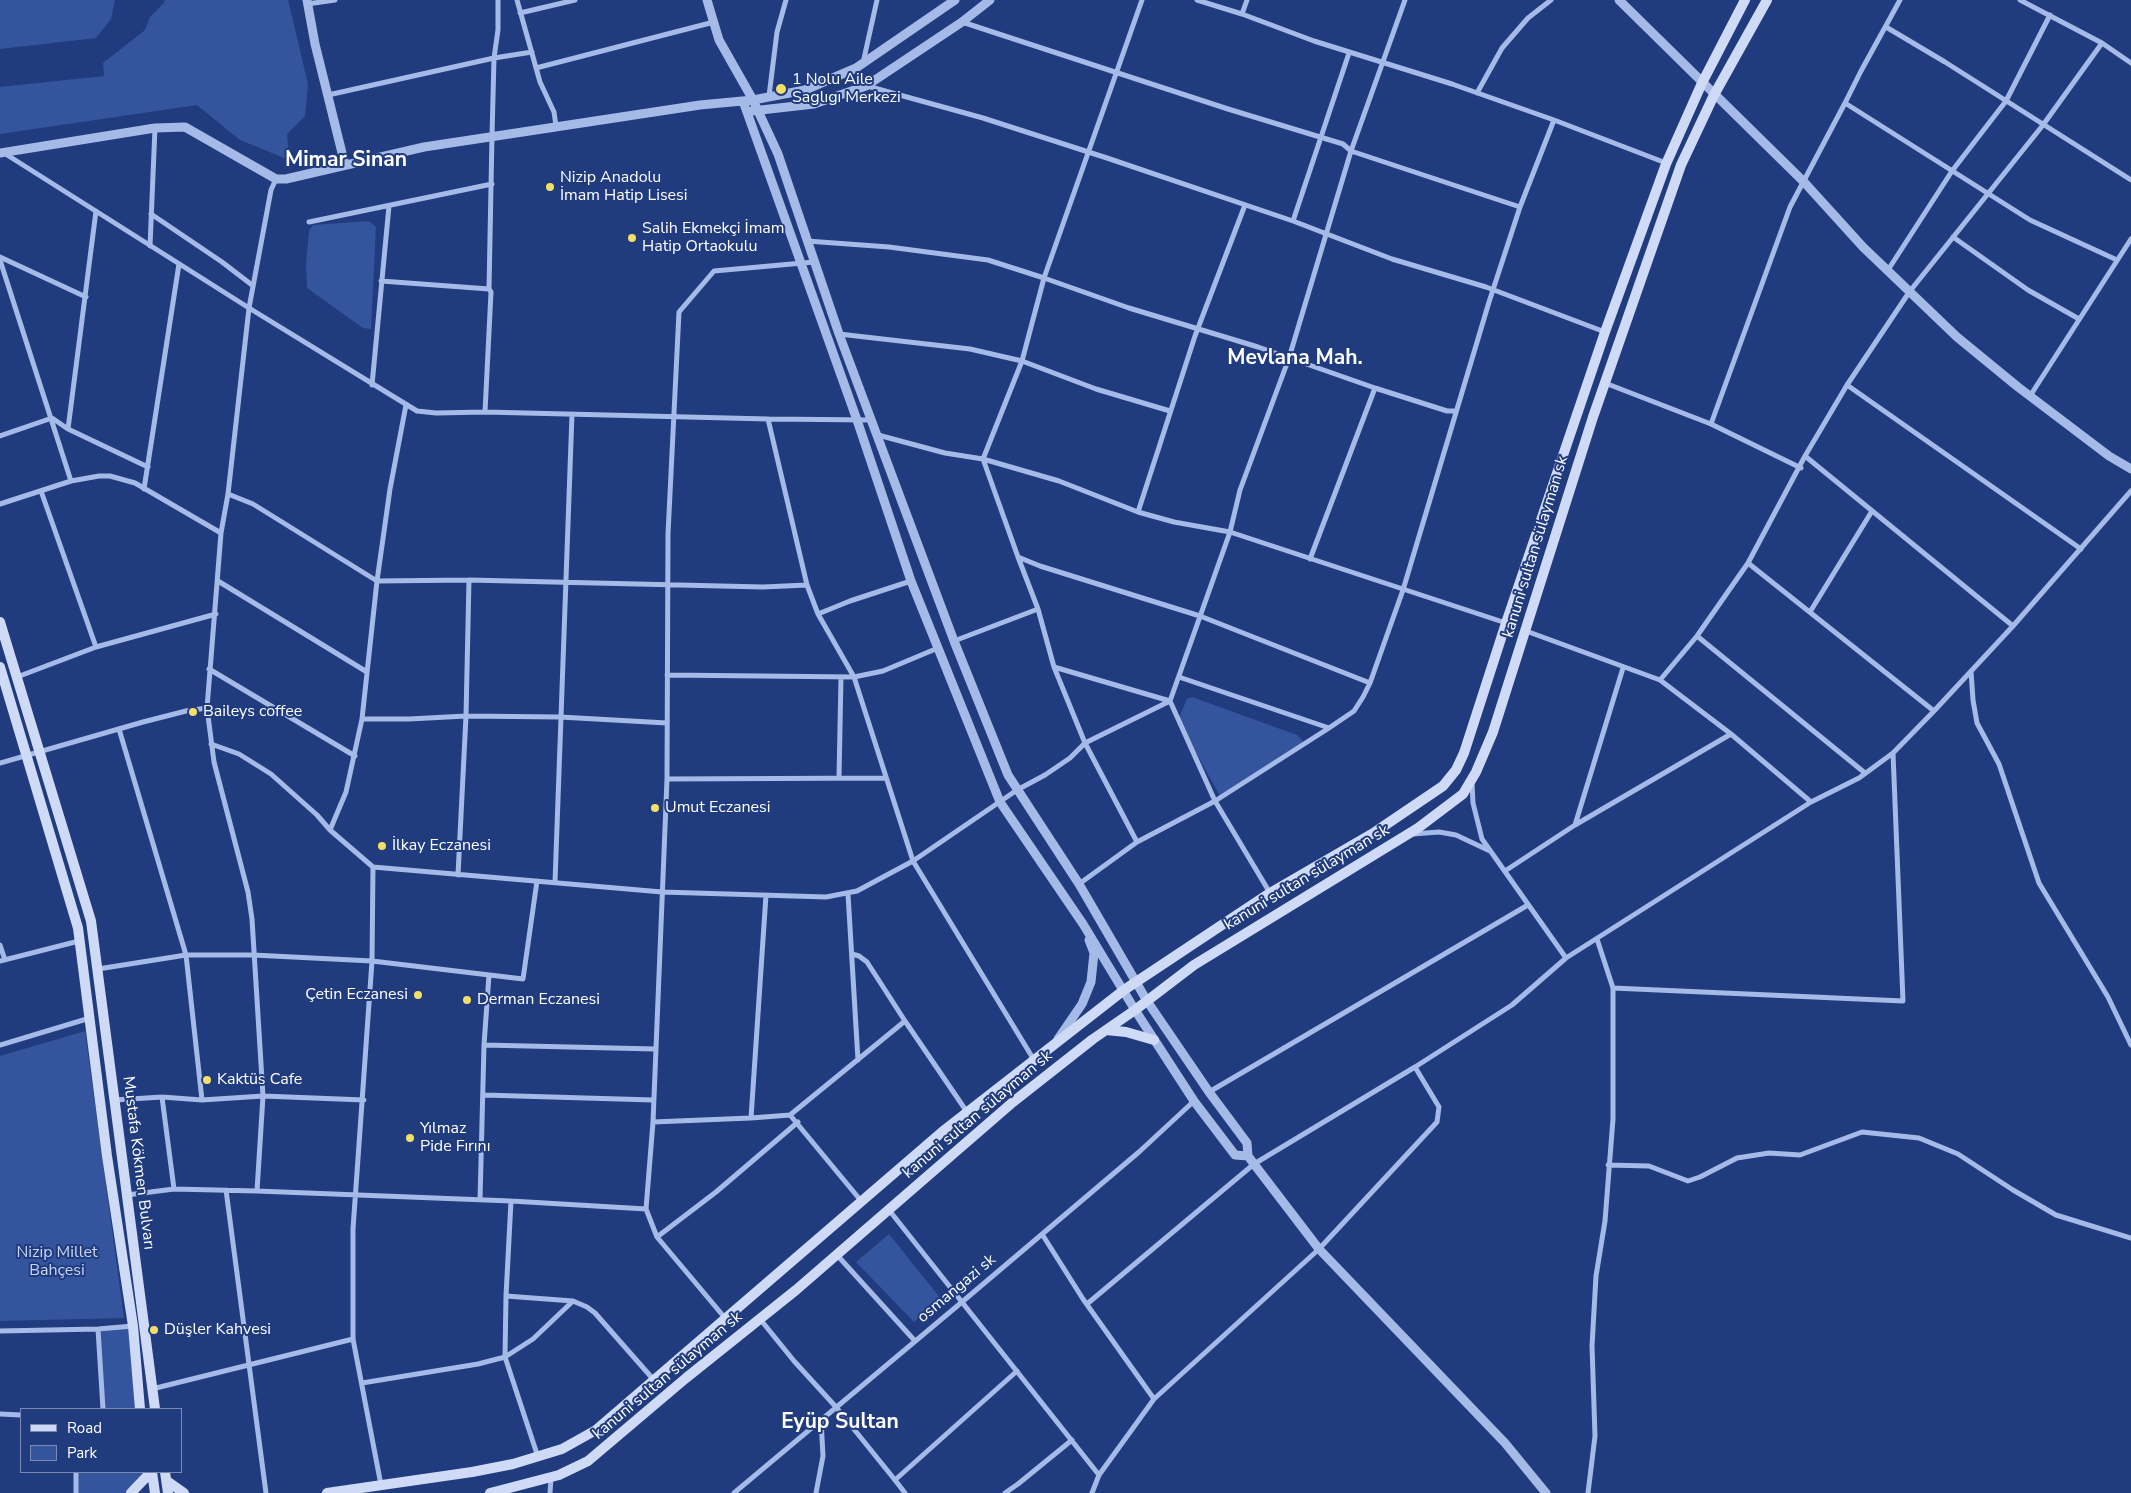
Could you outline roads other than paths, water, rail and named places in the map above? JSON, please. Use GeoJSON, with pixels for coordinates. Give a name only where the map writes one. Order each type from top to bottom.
{"type":"FeatureCollection","features":[{"type":"Feature","properties":{"kind":"main road"},"geometry":{"type":"LineString","coordinates":[[327,1493],[472,1472],[538,1457],[562,1449],[596,1430],[653,1379],[726,1319],[967,1112],[1124,990],[1270,893],[1375,832],[1443,786],[1456,770],[1464,753],[1605,332],[1666,164],[1702,83],[1745,0]]}},
{"type":"Feature","properties":{"kind":"main road","name":"kanuni sultan sülayman sk"},"geometry":{"type":"LineString","coordinates":[[490,1493],[551,1478],[574,1470],[588,1461],[837,1255],[1013,1102],[1106,1030],[1194,965],[1406,835],[1463,794],[1472,781],[1493,732],[1605,383],[1681,165],[1714,95],[1767,0]]}},
{"type":"Feature","properties":{"kind":"main road","name":"Mustafa Kökmen Bulvarı"},"geometry":{"type":"LineString","coordinates":[[0,622],[90,921],[98,969],[155,1408]]}},
{"type":"Feature","properties":{"kind":"main road","name":"Mustafa Kökmen Bulvarı"},"geometry":{"type":"LineString","coordinates":[[0,667],[78,928],[106,1156],[133,1326],[140,1408]]}},
{"type":"Feature","properties":{"kind":"main road"},"geometry":{"type":"LineString","coordinates":[[1106,1030],[1126,1032],[1154,1040]]}},
{"type":"Feature","properties":{"kind":"main road"},"geometry":{"type":"LineString","coordinates":[[131,1493],[150,1473]]}},
{"type":"Feature","properties":{"kind":"main road"},"geometry":{"type":"LineString","coordinates":[[151,1473],[154,1493]]}},
{"type":"Feature","properties":{"kind":"main road"},"geometry":{"type":"LineString","coordinates":[[166,1476],[168,1493]]}},
{"type":"Feature","properties":{"kind":"main road"},"geometry":{"type":"LineString","coordinates":[[166,1476],[184,1493]]}},
{"type":"Feature","properties":{"kind":"street"},"geometry":{"type":"LineString","coordinates":[[335,0],[307,2],[315,44],[345,165]]}},
{"type":"Feature","properties":{"kind":"street"},"geometry":{"type":"LineString","coordinates":[[485,412],[491,292],[489,289],[492,136],[498,0]]}},
{"type":"Feature","properties":{"kind":"street"},"geometry":{"type":"LineString","coordinates":[[516,0],[540,82],[554,112],[556,126]]}},
{"type":"Feature","properties":{"kind":"street"},"geometry":{"type":"LineString","coordinates":[[520,13],[575,0]]}},
{"type":"Feature","properties":{"kind":"street"},"geometry":{"type":"LineString","coordinates":[[707,0],[719,40],[753,100],[778,154],[839,334],[954,641],[1008,775],[1079,884],[1147,1001],[1209,1092],[1247,1143],[1251,1160],[1319,1249],[1505,1443],[1546,1493]]}},
{"type":"Feature","properties":{"kind":"street"},"geometry":{"type":"LineString","coordinates":[[769,96],[777,32],[786,0]]}},
{"type":"Feature","properties":{"kind":"street"},"geometry":{"type":"LineString","coordinates":[[862,64],[878,0]]}},
{"type":"Feature","properties":{"kind":"street"},"geometry":{"type":"LineString","coordinates":[[2,153],[155,128],[185,126],[276,179],[286,179],[424,147],[700,105],[753,100],[805,90],[862,64],[955,0]]}},
{"type":"Feature","properties":{"kind":"street"},"geometry":{"type":"LineString","coordinates":[[747,112],[814,104],[866,86],[962,22],[990,0]]}},
{"type":"Feature","properties":{"kind":"street"},"geometry":{"type":"LineString","coordinates":[[1137,842],[1085,743],[1054,667],[1038,609],[983,459],[1022,361],[1044,278],[1142,0]]}},
{"type":"Feature","properties":{"kind":"street"},"geometry":{"type":"LineString","coordinates":[[1197,0],[1242,14],[1349,53],[1477,93],[1554,120],[1666,164]]}},
{"type":"Feature","properties":{"kind":"street"},"geometry":{"type":"LineString","coordinates":[[1242,14],[1247,0]]}},
{"type":"Feature","properties":{"kind":"street"},"geometry":{"type":"LineString","coordinates":[[211,744],[239,754],[271,774],[317,815],[330,830],[373,867],[662,892],[826,897],[848,894],[913,861],[1017,790],[1045,775],[1070,758],[1085,743],[1170,701],[1230,532],[1240,490],[1289,358],[1351,151],[1405,0]]}},
{"type":"Feature","properties":{"kind":"street"},"geometry":{"type":"LineString","coordinates":[[1477,93],[1502,48],[1528,18],[1551,0]]}},
{"type":"Feature","properties":{"kind":"street"},"geometry":{"type":"LineString","coordinates":[[1619,0],[1804,182],[1863,247],[1958,337],[2030,396],[2109,456],[2131,469]]}},
{"type":"Feature","properties":{"kind":"street"},"geometry":{"type":"LineString","coordinates":[[1711,424],[1790,207],[1861,70],[1900,0]]}},
{"type":"Feature","properties":{"kind":"street"},"geometry":{"type":"LineString","coordinates":[[2020,0],[2102,43],[2130,61]]}},
{"type":"Feature","properties":{"kind":"street"},"geometry":{"type":"LineString","coordinates":[[1888,270],[1952,171],[2006,101],[2050,15]]}},
{"type":"Feature","properties":{"kind":"street"},"geometry":{"type":"LineString","coordinates":[[536,68],[714,22]]}},
{"type":"Feature","properties":{"kind":"street"},"geometry":{"type":"LineString","coordinates":[[962,22],[1115,73],[1343,144],[1351,151],[1520,207]]}},
{"type":"Feature","properties":{"kind":"street"},"geometry":{"type":"LineString","coordinates":[[1886,28],[2131,180]]}},
{"type":"Feature","properties":{"kind":"street"},"geometry":{"type":"LineString","coordinates":[[1660,680],[1696,636],[1748,563],[1801,468],[1805,456],[1848,385],[1910,291],[2043,124],[2102,43]]}},
{"type":"Feature","properties":{"kind":"street"},"geometry":{"type":"LineString","coordinates":[[328,94],[494,58],[532,52]]}},
{"type":"Feature","properties":{"kind":"street"},"geometry":{"type":"LineString","coordinates":[[1293,221],[1349,53]]}},
{"type":"Feature","properties":{"kind":"street"},"geometry":{"type":"LineString","coordinates":[[866,86],[983,118],[1088,151],[1293,221],[1392,258],[1493,290],[1605,332]]}},
{"type":"Feature","properties":{"kind":"street"},"geometry":{"type":"LineString","coordinates":[[743,101],[857,420],[911,581],[1000,802],[1083,924],[1135,1010],[1194,1101],[1235,1155],[1251,1160]]}},
{"type":"Feature","properties":{"kind":"street"},"geometry":{"type":"LineString","coordinates":[[1845,104],[2030,220],[2117,260]]}},
{"type":"Feature","properties":{"kind":"street"},"geometry":{"type":"LineString","coordinates":[[1079,884],[1137,842],[1215,801],[1354,711],[1370,683],[1403,590],[1493,290],[1520,207],[1554,120]]}},
{"type":"Feature","properties":{"kind":"street"},"geometry":{"type":"LineString","coordinates":[[150,246],[155,128]]}},
{"type":"Feature","properties":{"kind":"street"},"geometry":{"type":"LineString","coordinates":[[2,153],[416,411],[768,420],[871,420]]}},
{"type":"Feature","properties":{"kind":"street"},"geometry":{"type":"LineString","coordinates":[[257,1191],[263,1096],[252,920],[248,892],[223,803],[211,744],[208,708],[209,669],[216,614],[221,532],[228,494],[249,308],[271,190],[276,179]]}},
{"type":"Feature","properties":{"kind":"street"},"geometry":{"type":"LineString","coordinates":[[309,222],[492,184]]}},
{"type":"Feature","properties":{"kind":"street"},"geometry":{"type":"LineString","coordinates":[[1138,512],[1198,329],[1245,205]]}},
{"type":"Feature","properties":{"kind":"street"},"geometry":{"type":"LineString","coordinates":[[372,385],[389,206]]}},
{"type":"Feature","properties":{"kind":"street"},"geometry":{"type":"LineString","coordinates":[[68,429],[96,211]]}},
{"type":"Feature","properties":{"kind":"street"},"geometry":{"type":"LineString","coordinates":[[151,214],[222,262],[252,285]]}},
{"type":"Feature","properties":{"kind":"street"},"geometry":{"type":"LineString","coordinates":[[1953,237],[2028,290],[2079,319]]}},
{"type":"Feature","properties":{"kind":"street"},"geometry":{"type":"LineString","coordinates":[[2030,396],[2131,239]]}},
{"type":"Feature","properties":{"kind":"street"},"geometry":{"type":"LineString","coordinates":[[806,241],[889,247],[988,260],[1129,308],[1289,358],[1447,411],[1456,411]]}},
{"type":"Feature","properties":{"kind":"street"},"geometry":{"type":"LineString","coordinates":[[0,258],[86,297]]}},
{"type":"Feature","properties":{"kind":"street"},"geometry":{"type":"LineString","coordinates":[[0,258],[71,481]]}},
{"type":"Feature","properties":{"kind":"street"},"geometry":{"type":"LineString","coordinates":[[726,1319],[657,1237],[646,1209],[653,1122],[667,779],[668,534],[679,312],[714,271],[814,262]]}},
{"type":"Feature","properties":{"kind":"street"},"geometry":{"type":"LineString","coordinates":[[144,489],[179,264]]}},
{"type":"Feature","properties":{"kind":"street"},"geometry":{"type":"LineString","coordinates":[[381,281],[489,289]]}},
{"type":"Feature","properties":{"kind":"street"},"geometry":{"type":"LineString","coordinates":[[839,334],[970,349],[1022,361],[1096,389],[1170,412]]}},
{"type":"Feature","properties":{"kind":"street"},"geometry":{"type":"LineString","coordinates":[[1605,383],[1711,424],[1801,468]]}},
{"type":"Feature","properties":{"kind":"street"},"geometry":{"type":"LineString","coordinates":[[1848,385],[2081,549]]}},
{"type":"Feature","properties":{"kind":"street"},"geometry":{"type":"LineString","coordinates":[[1310,558],[1376,388]]}},
{"type":"Feature","properties":{"kind":"street"},"geometry":{"type":"LineString","coordinates":[[330,830],[346,792],[362,719],[377,581],[390,489],[406,405]]}},
{"type":"Feature","properties":{"kind":"street"},"geometry":{"type":"LineString","coordinates":[[555,882],[572,414]]}},
{"type":"Feature","properties":{"kind":"street"},"geometry":{"type":"LineString","coordinates":[[52,418],[68,429],[148,466]]}},
{"type":"Feature","properties":{"kind":"street"},"geometry":{"type":"LineString","coordinates":[[0,436],[52,418]]}},
{"type":"Feature","properties":{"kind":"street"},"geometry":{"type":"LineString","coordinates":[[768,420],[807,585],[818,614],[854,677],[913,861],[1034,1060]]}},
{"type":"Feature","properties":{"kind":"street"},"geometry":{"type":"LineString","coordinates":[[878,435],[945,452],[983,459],[1059,481],[1138,512],[1174,522],[1230,532],[1506,623]]}},
{"type":"Feature","properties":{"kind":"street"},"geometry":{"type":"LineString","coordinates":[[1805,456],[2013,626]]}},
{"type":"Feature","properties":{"kind":"street"},"geometry":{"type":"LineString","coordinates":[[0,504],[71,481],[110,476],[123,478],[221,532]]}},
{"type":"Feature","properties":{"kind":"street"},"geometry":{"type":"LineString","coordinates":[[41,491],[96,647]]}},
{"type":"Feature","properties":{"kind":"street"},"geometry":{"type":"LineString","coordinates":[[1087,1304],[1251,1160],[1415,1067],[1512,1005],[1566,958],[1811,802],[1865,773],[1893,753],[2013,626],[2131,491]]}},
{"type":"Feature","properties":{"kind":"street"},"geometry":{"type":"LineString","coordinates":[[228,494],[253,504],[377,581],[469,580],[763,586],[807,585]]}},
{"type":"Feature","properties":{"kind":"street"},"geometry":{"type":"LineString","coordinates":[[1810,612],[1872,511]]}},
{"type":"Feature","properties":{"kind":"street"},"geometry":{"type":"LineString","coordinates":[[1018,557],[1040,566],[1200,616],[1370,683]]}},
{"type":"Feature","properties":{"kind":"street"},"geometry":{"type":"LineString","coordinates":[[1748,563],[1934,711]]}},
{"type":"Feature","properties":{"kind":"street"},"geometry":{"type":"LineString","coordinates":[[458,875],[466,716],[469,580]]}},
{"type":"Feature","properties":{"kind":"street"},"geometry":{"type":"LineString","coordinates":[[218,581],[367,672]]}},
{"type":"Feature","properties":{"kind":"street"},"geometry":{"type":"LineString","coordinates":[[818,614],[850,601],[911,581]]}},
{"type":"Feature","properties":{"kind":"street"},"geometry":{"type":"LineString","coordinates":[[954,641],[1038,609]]}},
{"type":"Feature","properties":{"kind":"street"},"geometry":{"type":"LineString","coordinates":[[17,677],[96,647],[216,614]]}},
{"type":"Feature","properties":{"kind":"street"},"geometry":{"type":"LineString","coordinates":[[1526,631],[1660,680],[1731,734],[1811,802]]}},
{"type":"Feature","properties":{"kind":"street"},"geometry":{"type":"LineString","coordinates":[[1696,636],[1865,773]]}},
{"type":"Feature","properties":{"kind":"street"},"geometry":{"type":"LineString","coordinates":[[667,675],[854,677],[883,671],[938,648]]}},
{"type":"Feature","properties":{"kind":"street"},"geometry":{"type":"LineString","coordinates":[[1054,667],[1170,701],[1215,801],[1270,893]]}},
{"type":"Feature","properties":{"kind":"street"},"geometry":{"type":"LineString","coordinates":[[1575,825],[1623,668]]}},
{"type":"Feature","properties":{"kind":"street"},"geometry":{"type":"LineString","coordinates":[[209,669],[355,756]]}},
{"type":"Feature","properties":{"kind":"street"},"geometry":{"type":"LineString","coordinates":[[1971,671],[1973,700],[1978,723],[1999,764],[2040,883],[2108,997],[2131,1045]]}},
{"type":"Feature","properties":{"kind":"street"},"geometry":{"type":"LineString","coordinates":[[839,778],[841,677]]}},
{"type":"Feature","properties":{"kind":"street"},"geometry":{"type":"LineString","coordinates":[[1179,677],[1329,728]]}},
{"type":"Feature","properties":{"kind":"street"},"geometry":{"type":"LineString","coordinates":[[0,764],[119,729],[186,711],[208,708]]}},
{"type":"Feature","properties":{"kind":"street"},"geometry":{"type":"LineString","coordinates":[[362,719],[466,716],[560,717],[667,723]]}},
{"type":"Feature","properties":{"kind":"street"},"geometry":{"type":"LineString","coordinates":[[119,729],[186,954],[202,1100]]}},
{"type":"Feature","properties":{"kind":"street"},"geometry":{"type":"LineString","coordinates":[[1505,871],[1575,825],[1731,734]]}},
{"type":"Feature","properties":{"kind":"street"},"geometry":{"type":"LineString","coordinates":[[1614,988],[1903,1001],[1893,753]]}},
{"type":"Feature","properties":{"kind":"street"},"geometry":{"type":"LineString","coordinates":[[667,779],[886,778]]}},
{"type":"Feature","properties":{"kind":"street"},"geometry":{"type":"LineString","coordinates":[[1472,781],[1473,803],[1482,839],[1566,958]]}},
{"type":"Feature","properties":{"kind":"street"},"geometry":{"type":"LineString","coordinates":[[1406,835],[1439,832],[1456,835],[1491,851]]}},
{"type":"Feature","properties":{"kind":"street"},"geometry":{"type":"LineString","coordinates":[[373,867],[372,961],[364,1100],[353,1229],[353,1339],[381,1486]]}},
{"type":"Feature","properties":{"kind":"street"},"geometry":{"type":"LineString","coordinates":[[98,969],[186,954],[253,955],[372,961],[523,979],[537,881]]}},
{"type":"Feature","properties":{"kind":"street"},"geometry":{"type":"LineString","coordinates":[[848,894],[858,1060]]}},
{"type":"Feature","properties":{"kind":"street"},"geometry":{"type":"LineString","coordinates":[[751,1118],[766,895]]}},
{"type":"Feature","properties":{"kind":"street"},"geometry":{"type":"LineString","coordinates":[[1209,1092],[1528,905]]}},
{"type":"Feature","properties":{"kind":"street"},"geometry":{"type":"LineString","coordinates":[[1054,1044],[1082,1004],[1091,982],[1094,953],[1083,924]]}},
{"type":"Feature","properties":{"kind":"street"},"geometry":{"type":"LineString","coordinates":[[1588,1493],[1595,1436],[1592,1346],[1596,1276],[1605,1221],[1613,1118],[1614,988],[1597,939]]}},
{"type":"Feature","properties":{"kind":"street"},"geometry":{"type":"LineString","coordinates":[[0,945],[2,961],[80,941]]}},
{"type":"Feature","properties":{"kind":"street"},"geometry":{"type":"LineString","coordinates":[[852,954],[859,956],[867,962],[905,1022],[967,1112]]}},
{"type":"Feature","properties":{"kind":"street"},"geometry":{"type":"LineString","coordinates":[[480,1200],[484,1045],[489,975]]}},
{"type":"Feature","properties":{"kind":"street"},"geometry":{"type":"LineString","coordinates":[[0,1045],[90,1018]]}},
{"type":"Feature","properties":{"kind":"street"},"geometry":{"type":"LineString","coordinates":[[653,1122],[790,1115],[905,1022]]}},
{"type":"Feature","properties":{"kind":"street"},"geometry":{"type":"LineString","coordinates":[[484,1045],[655,1049]]}},
{"type":"Feature","properties":{"kind":"street"},"geometry":{"type":"LineString","coordinates":[[1092,1493],[1099,1475],[1154,1399],[1319,1249],[1437,1122],[1438,1107],[1415,1067]]}},
{"type":"Feature","properties":{"kind":"street"},"geometry":{"type":"LineString","coordinates":[[484,1095],[653,1100]]}},
{"type":"Feature","properties":{"kind":"street"},"geometry":{"type":"LineString","coordinates":[[115,1100],[162,1098],[202,1100],[263,1096],[364,1100]]}},
{"type":"Feature","properties":{"kind":"street"},"geometry":{"type":"LineString","coordinates":[[162,1098],[174,1189]]}},
{"type":"Feature","properties":{"kind":"street","name":"osmangazi sk"},"geometry":{"type":"LineString","coordinates":[[734,1493],[1139,1152],[1194,1101]]}},
{"type":"Feature","properties":{"kind":"street"},"geometry":{"type":"LineString","coordinates":[[790,1115],[798,1122],[862,1202]]}},
{"type":"Feature","properties":{"kind":"street"},"geometry":{"type":"LineString","coordinates":[[657,1237],[716,1192],[798,1122]]}},
{"type":"Feature","properties":{"kind":"street"},"geometry":{"type":"LineString","coordinates":[[1608,1165],[1649,1166],[1688,1181],[1700,1178],[1737,1158],[1769,1154],[1800,1155],[1862,1132],[1919,1138],[1958,1154],[2012,1190],[2056,1215],[2131,1238]]}},
{"type":"Feature","properties":{"kind":"street"},"geometry":{"type":"LineString","coordinates":[[127,1195],[174,1189],[226,1190],[511,1201],[646,1209]]}},
{"type":"Feature","properties":{"kind":"street"},"geometry":{"type":"LineString","coordinates":[[226,1190],[266,1493]]}},
{"type":"Feature","properties":{"kind":"street"},"geometry":{"type":"LineString","coordinates":[[511,1201],[505,1357],[538,1457]]}},
{"type":"Feature","properties":{"kind":"street"},"geometry":{"type":"LineString","coordinates":[[889,1210],[1099,1475]]}},
{"type":"Feature","properties":{"kind":"street"},"geometry":{"type":"LineString","coordinates":[[1042,1234],[1087,1304],[1154,1399]]}},
{"type":"Feature","properties":{"kind":"street"},"geometry":{"type":"LineString","coordinates":[[837,1255],[915,1341]]}},
{"type":"Feature","properties":{"kind":"street"},"geometry":{"type":"LineString","coordinates":[[506,1296],[573,1301],[587,1307],[595,1313],[653,1379]]}},
{"type":"Feature","properties":{"kind":"street"},"geometry":{"type":"LineString","coordinates":[[362,1383],[478,1364],[505,1357],[534,1339],[573,1301]]}},
{"type":"Feature","properties":{"kind":"street"},"geometry":{"type":"LineString","coordinates":[[760,1319],[794,1361],[836,1407],[905,1493]]}},
{"type":"Feature","properties":{"kind":"street"},"geometry":{"type":"LineString","coordinates":[[0,1331],[98,1329],[133,1326]]}},
{"type":"Feature","properties":{"kind":"street"},"geometry":{"type":"LineString","coordinates":[[98,1329],[103,1408]]}},
{"type":"Feature","properties":{"kind":"street"},"geometry":{"type":"LineString","coordinates":[[152,1389],[250,1363],[353,1339]]}},
{"type":"Feature","properties":{"kind":"street"},"geometry":{"type":"LineString","coordinates":[[895,1480],[1017,1371]]}},
{"type":"Feature","properties":{"kind":"street"},"geometry":{"type":"LineString","coordinates":[[0,1414],[20,1415]]}},
{"type":"Feature","properties":{"kind":"street"},"geometry":{"type":"LineString","coordinates":[[816,1493],[823,1456],[822,1420]]}},
{"type":"Feature","properties":{"kind":"street"},"geometry":{"type":"LineString","coordinates":[[1005,1493],[1072,1440]]}},
{"type":"Feature","properties":{"kind":"street"},"geometry":{"type":"LineString","coordinates":[[76,1473],[76,1493]]}},
{"type":"Feature","properties":{"kind":"street"},"geometry":{"type":"LineString","coordinates":[[550,1493],[551,1478]]}},
{"type":"Feature","properties":{"kind":"place","name":"1 Nolu Aile Saglıgı Merkezi"},"geometry":{"type":"Point","coordinates":[781,89]}},
{"type":"Feature","properties":{"kind":"place","name":"Nizip Anadolu İmam Hatip Lisesi"},"geometry":{"type":"Point","coordinates":[550,187]}},
{"type":"Feature","properties":{"kind":"place","name":"Salih Ekmekçi İmam Hatip Ortaokulu"},"geometry":{"type":"Point","coordinates":[632,238]}},
{"type":"Feature","properties":{"kind":"place","name":"Baileys coffee"},"geometry":{"type":"Point","coordinates":[193,712]}},
{"type":"Feature","properties":{"kind":"place","name":"Umut Eczanesi"},"geometry":{"type":"Point","coordinates":[655,808]}},
{"type":"Feature","properties":{"kind":"place","name":"İlkay Eczanesi"},"geometry":{"type":"Point","coordinates":[382,846]}},
{"type":"Feature","properties":{"kind":"place","name":"Çetin Eczanesi"},"geometry":{"type":"Point","coordinates":[418,995]}},
{"type":"Feature","properties":{"kind":"place","name":"Derman Eczanesi"},"geometry":{"type":"Point","coordinates":[467,1000]}},
{"type":"Feature","properties":{"kind":"place","name":"Kaktüs Cafe"},"geometry":{"type":"Point","coordinates":[207,1080]}},
{"type":"Feature","properties":{"kind":"place","name":"Yılmaz Pide Fırını"},"geometry":{"type":"Point","coordinates":[410,1138]}},
{"type":"Feature","properties":{"kind":"place","name":"Düşler Kahvesi"},"geometry":{"type":"Point","coordinates":[154,1330]}},
{"type":"Feature","properties":{"kind":"district","name":"Mimar Sinan"},"geometry":{"type":"Point","coordinates":[346,161]}},
{"type":"Feature","properties":{"kind":"district","name":"Mevlana Mah."},"geometry":{"type":"Point","coordinates":[1295,359]}},
{"type":"Feature","properties":{"kind":"district","name":"Eyüp Sultan"},"geometry":{"type":"Point","coordinates":[840,1423]}},
{"type":"Feature","properties":{"kind":"park label","name":"Nizip Millet Bahçesi"},"geometry":{"type":"Point","coordinates":[57,1262]}}]}
